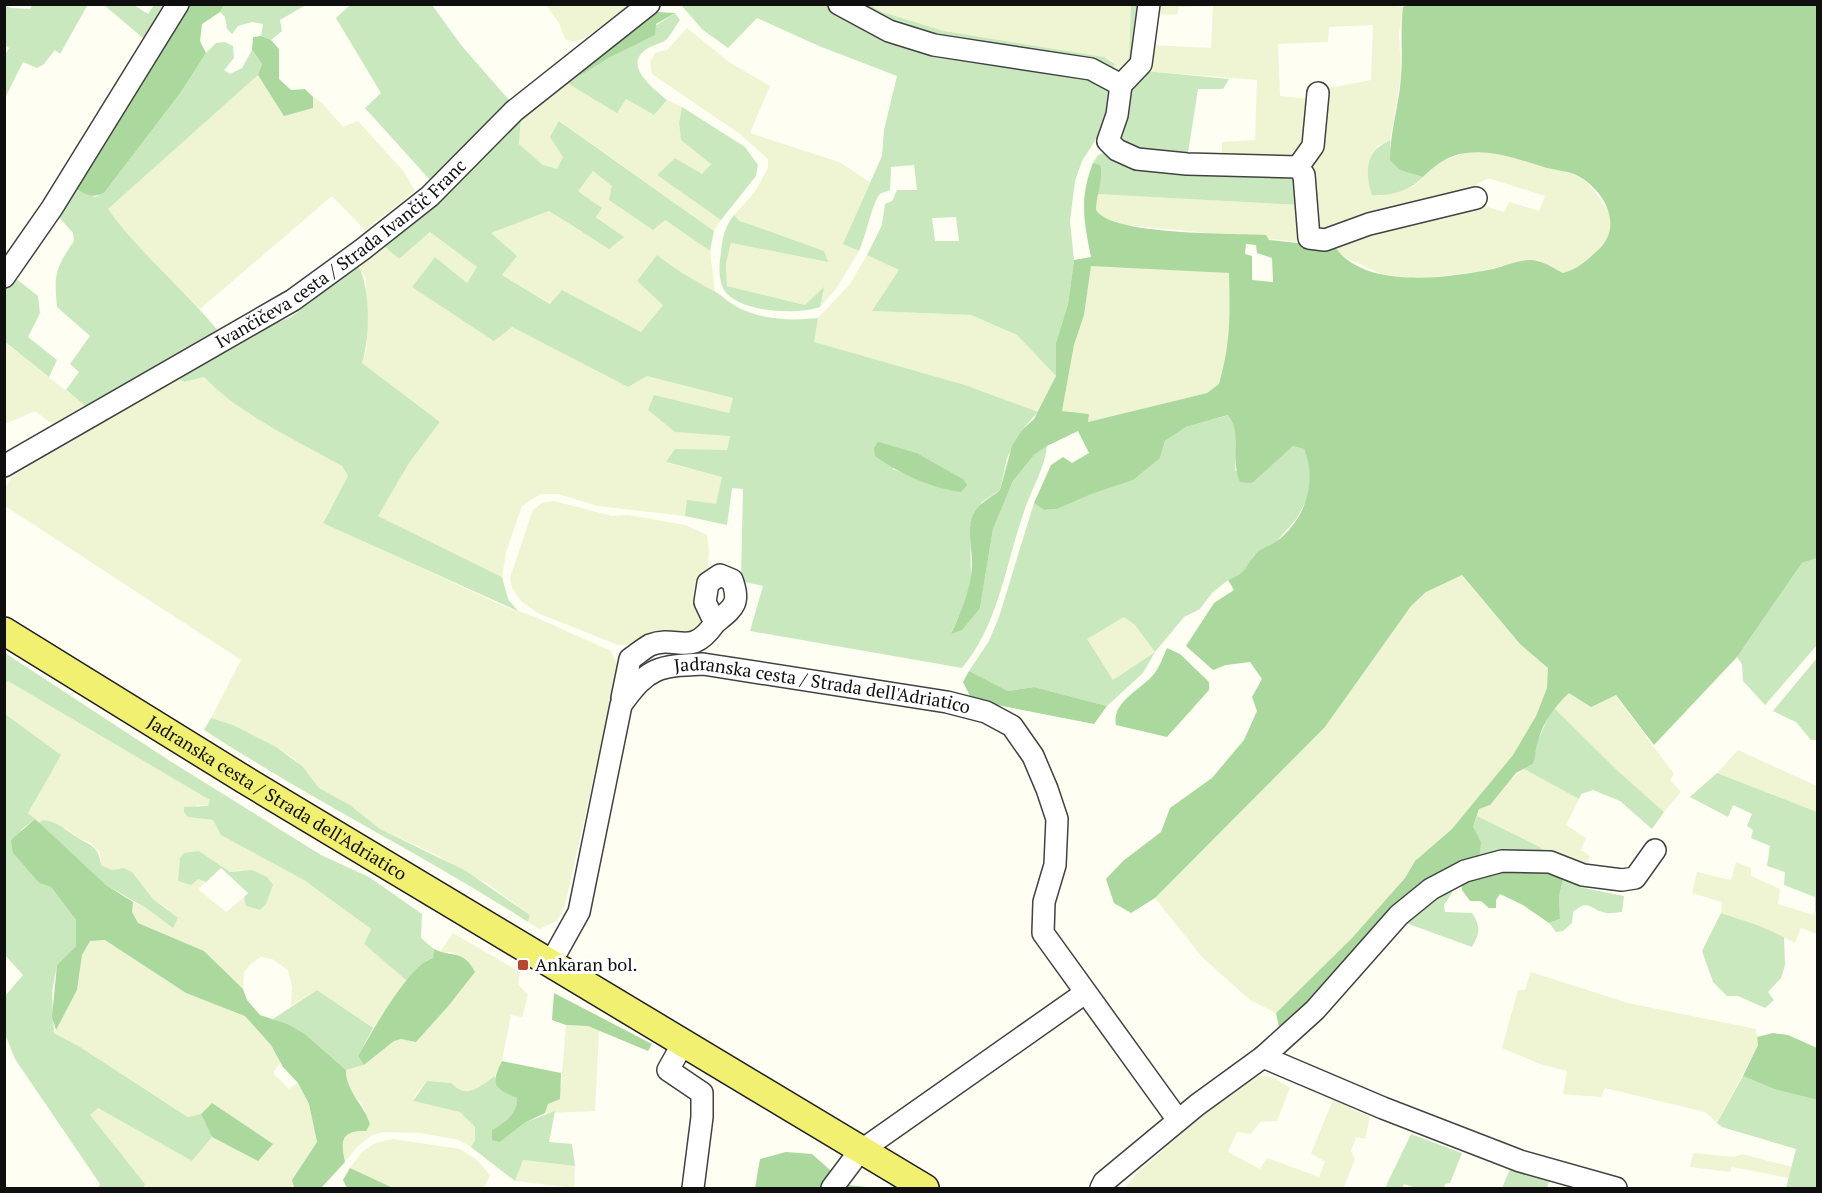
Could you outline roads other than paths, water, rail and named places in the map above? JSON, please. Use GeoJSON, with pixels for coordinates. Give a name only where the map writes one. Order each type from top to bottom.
{"type":"FeatureCollection","features":[{"type":"Feature","properties":{"kind":"main road","name":"Jadranska cesta / Strada dell'Adriatico"},"geometry":{"type":"LineString","coordinates":[[4,631],[859,1152],[925,1188]]}},
{"type":"Feature","properties":{"kind":"street"},"geometry":{"type":"LineString","coordinates":[[4,277],[52,208],[178,4]]}},
{"type":"Feature","properties":{"kind":"street","name":"Ivančičeva cesta / Strada Ivančič Franc"},"geometry":{"type":"LineString","coordinates":[[4,466],[293,300],[430,196],[514,111],[648,4]]}},
{"type":"Feature","properties":{"kind":"street"},"geometry":{"type":"LineString","coordinates":[[839,4],[889,31],[934,45],[1091,69],[1121,85]]}},
{"type":"Feature","properties":{"kind":"street"},"geometry":{"type":"LineString","coordinates":[[1149,4],[1142,64],[1121,85],[1117,115],[1108,141],[1117,150],[1137,159],[1187,164],[1298,167]]}},
{"type":"Feature","properties":{"kind":"street"},"geometry":{"type":"LineString","coordinates":[[1298,167],[1313,146],[1318,93]]}},
{"type":"Feature","properties":{"kind":"street"},"geometry":{"type":"LineString","coordinates":[[1298,167],[1304,175],[1309,238],[1325,240],[1369,224],[1476,198]]}},
{"type":"Feature","properties":{"kind":"street"},"geometry":{"type":"LineString","coordinates":[[621,705],[630,659],[652,645],[692,643],[705,636],[715,623]]}},
{"type":"Feature","properties":{"kind":"street","name":"Jadranska cesta / Strada dell'Adriatico"},"geometry":{"type":"LineString","coordinates":[[550,964],[579,912],[621,705],[640,678],[666,666],[703,664],[947,702],[986,712],[1012,726],[1033,756],[1057,819],[1055,865],[1044,902],[1043,933],[1178,1120]]}},
{"type":"Feature","properties":{"kind":"street"},"geometry":{"type":"LineString","coordinates":[[1101,1188],[1104,1182],[1178,1120],[1263,1057],[1314,1011],[1399,915],[1431,889],[1465,871],[1502,861],[1551,862],[1583,875],[1622,880],[1635,878],[1655,850]]}},
{"type":"Feature","properties":{"kind":"street"},"geometry":{"type":"LineString","coordinates":[[832,1188],[859,1152],[1085,993]]}},
{"type":"Feature","properties":{"kind":"street"},"geometry":{"type":"LineString","coordinates":[[682,1044],[668,1070],[702,1093],[702,1117],[693,1188]]}},
{"type":"Feature","properties":{"kind":"street"},"geometry":{"type":"LineString","coordinates":[[1263,1057],[1383,1108],[1520,1161],[1616,1188]]}},
{"type":"Feature","properties":{"kind":"place","name":"Ankaran bol."},"geometry":{"type":"Point","coordinates":[523,965]}}]}
